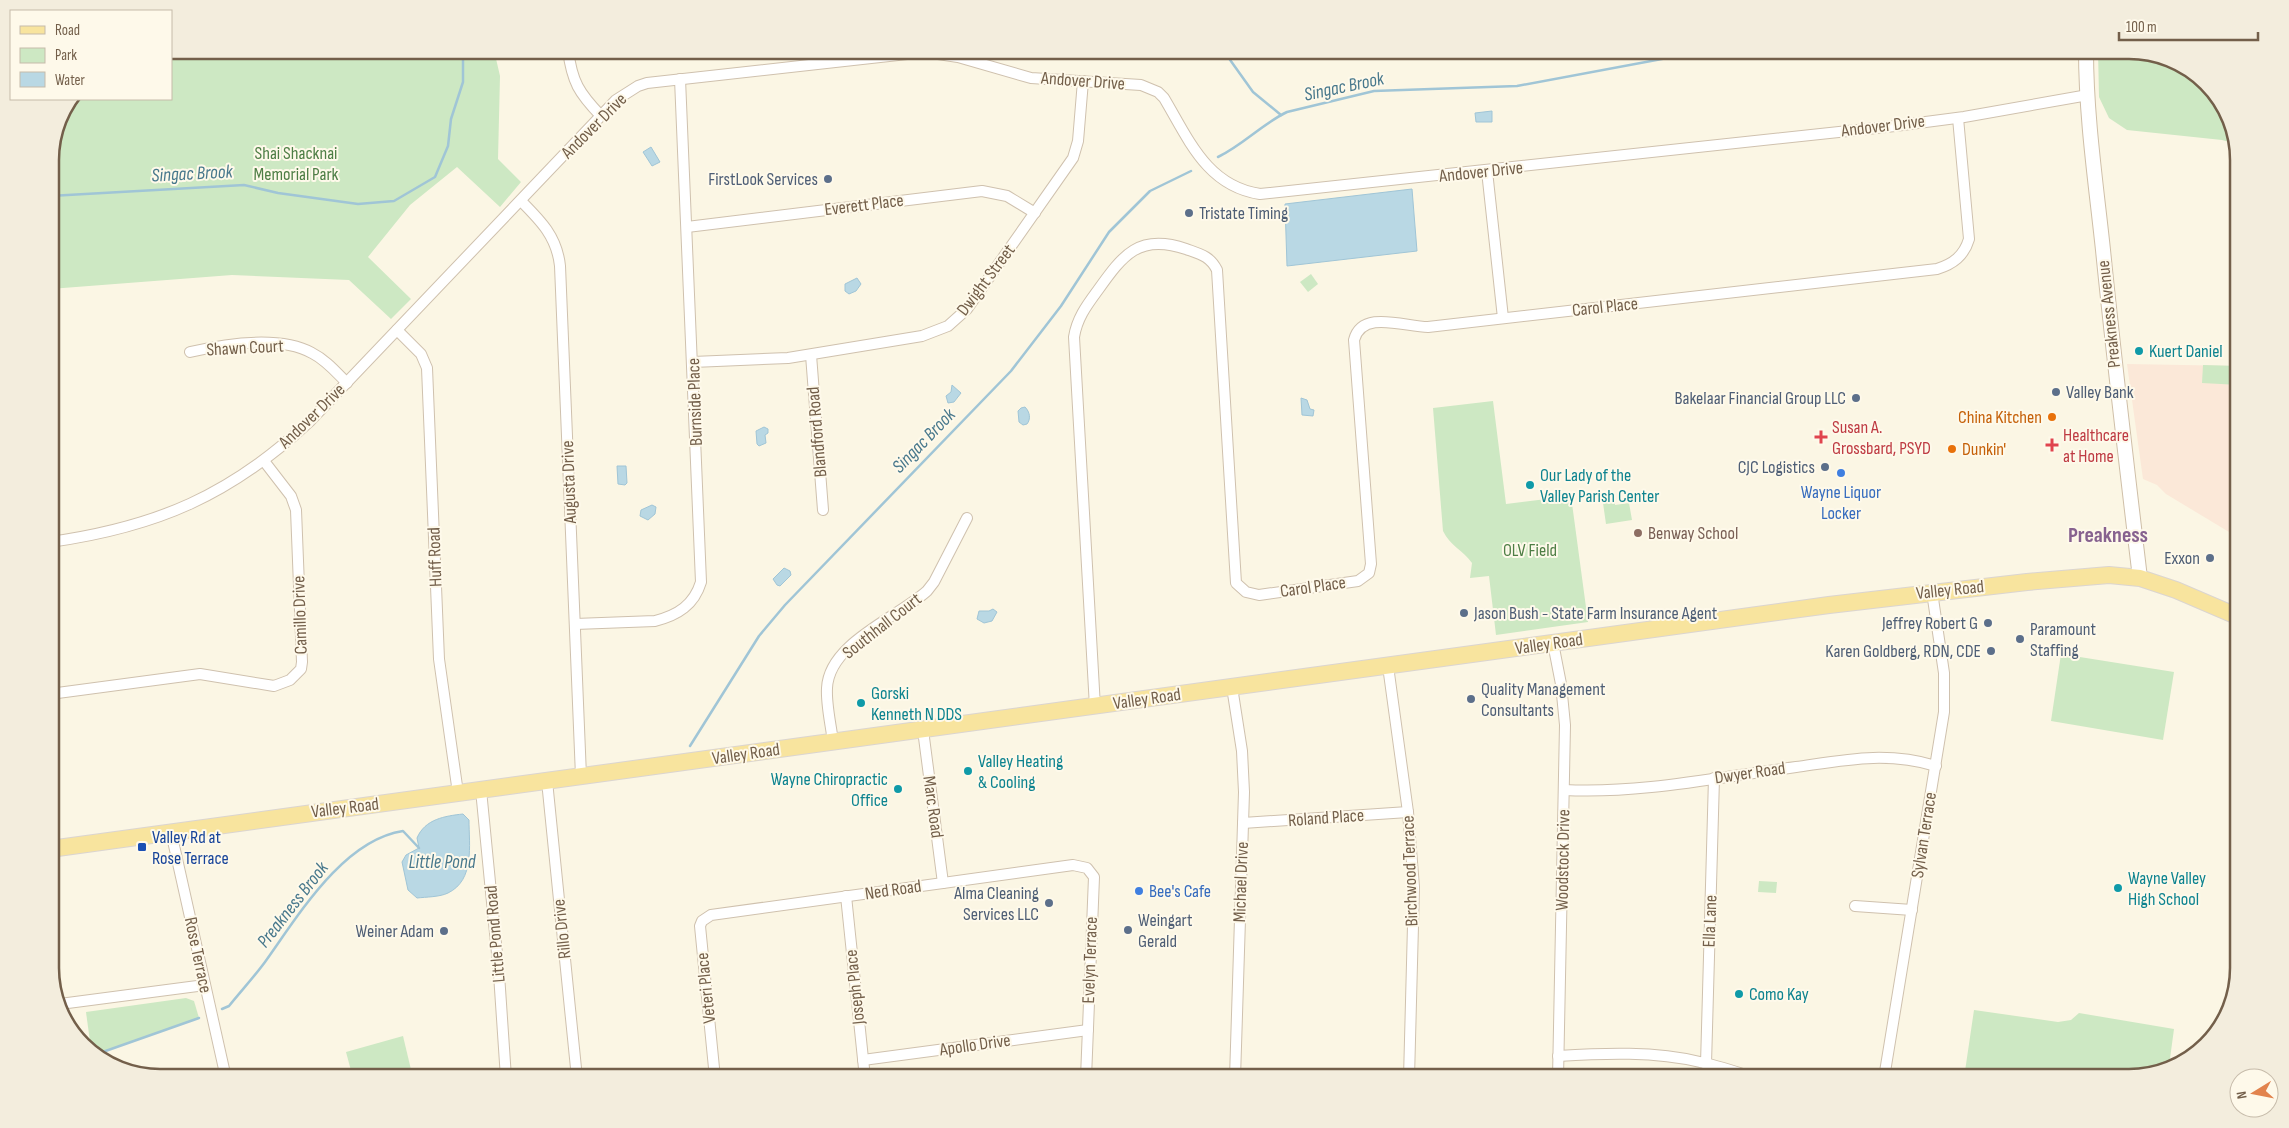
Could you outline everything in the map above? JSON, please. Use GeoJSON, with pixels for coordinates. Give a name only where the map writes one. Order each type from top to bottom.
{"type":"FeatureCollection","features":[{"type":"Feature","properties":{"kind":"main road","name":"Preakness Avenue"},"geometry":{"type":"LineString","coordinates":[[2086,59],[2088,95],[2117,391],[2140,578]]}},
{"type":"Feature","properties":{"kind":"main road","name":"Valley Road"},"geometry":{"type":"LineString","coordinates":[[59,848],[1932,592],[2085,576],[2114,575],[2140,578],[2176,590],[2230,613]]}},
{"type":"Feature","properties":{"kind":"street"},"geometry":{"type":"LineString","coordinates":[[570,59],[574,82],[585,99],[601,116]]}},
{"type":"Feature","properties":{"kind":"street","name":"Andover Drive"},"geometry":{"type":"LineString","coordinates":[[59,540],[104,533],[162,516],[216,492],[264,461],[310,421],[616,100],[638,86],[680,79],[861,59]]}},
{"type":"Feature","properties":{"kind":"street","name":"Andover Drive"},"geometry":{"type":"LineString","coordinates":[[965,59],[1018,75],[1141,85],[1158,92],[1164,98],[1195,150],[1210,169],[1228,185],[1247,192],[1273,194],[1958,118],[2088,95]]}},
{"type":"Feature","properties":{"kind":"street","name":"Burnside Place"},"geometry":{"type":"LineString","coordinates":[[575,624],[655,621],[667,618],[686,607],[698,591],[701,582],[702,562],[694,362],[680,79]]}},
{"type":"Feature","properties":{"kind":"street","name":"Dwight Street"},"geometry":{"type":"LineString","coordinates":[[694,362],[772,360],[811,355],[922,336],[948,326],[967,309],[1066,169],[1077,148],[1083,81]]}},
{"type":"Feature","properties":{"kind":"street","name":"Carol Place"},"geometry":{"type":"LineString","coordinates":[[1095,707],[1074,337],[1083,311],[1124,256],[1143,246],[1169,244],[1204,255],[1211,260],[1217,270],[1234,576],[1240,588],[1254,594],[1358,581],[1364,578],[1371,568],[1354,340],[1359,329],[1373,322],[1416,327],[1937,270],[1962,254],[1969,239],[1958,118]]}},
{"type":"Feature","properties":{"kind":"street"},"geometry":{"type":"LineString","coordinates":[[1487,171],[1503,318]]}},
{"type":"Feature","properties":{"kind":"street","name":"Everett Place"},"geometry":{"type":"LineString","coordinates":[[687,227],[982,191],[1008,196],[1035,213]]}},
{"type":"Feature","properties":{"kind":"street","name":"Augusta Drive"},"geometry":{"type":"LineString","coordinates":[[521,201],[550,234],[559,258],[581,776]]}},
{"type":"Feature","properties":{"kind":"street","name":"Huff Road"},"geometry":{"type":"LineString","coordinates":[[397,330],[421,354],[427,368],[439,659],[458,793]]}},
{"type":"Feature","properties":{"kind":"street","name":"Shawn Court"},"geometry":{"type":"LineString","coordinates":[[190,352],[216,346],[283,344],[310,352],[321,358],[347,383]]}},
{"type":"Feature","properties":{"kind":"street","name":"Blandford Road"},"geometry":{"type":"LineString","coordinates":[[811,355],[823,510]]}},
{"type":"Feature","properties":{"kind":"street","name":"Camillo Drive"},"geometry":{"type":"LineString","coordinates":[[59,693],[200,674],[274,686],[290,680],[296,675],[302,662],[296,510],[291,496],[264,461]]}},
{"type":"Feature","properties":{"kind":"street","name":"Southhall Court"},"geometry":{"type":"LineString","coordinates":[[833,742],[827,689],[832,668],[847,648],[927,591],[934,582],[968,518]]}},
{"type":"Feature","properties":{"kind":"street","name":"Sylvan Terrace"},"geometry":{"type":"LineString","coordinates":[[1886,1069],[1944,712],[1945,692],[1932,592]]}},
{"type":"Feature","properties":{"kind":"street","name":"Woodstock Drive"},"geometry":{"type":"LineString","coordinates":[[1553,643],[1561,684],[1565,725],[1558,1069]]}},
{"type":"Feature","properties":{"kind":"street","name":"Birchwood Terrace"},"geometry":{"type":"LineString","coordinates":[[1388,666],[1408,812],[1414,887],[1409,1069]]}},
{"type":"Feature","properties":{"kind":"street","name":"Michael Drive"},"geometry":{"type":"LineString","coordinates":[[1232,687],[1244,767],[1235,1069]]}},
{"type":"Feature","properties":{"kind":"street","name":"Marc Road"},"geometry":{"type":"LineString","coordinates":[[922,730],[943,883]]}},
{"type":"Feature","properties":{"kind":"street","name":"Dwyer Road"},"geometry":{"type":"LineString","coordinates":[[1564,790],[1614,790],[1862,758],[1900,758],[1936,766]]}},
{"type":"Feature","properties":{"kind":"street","name":"Ella Lane"},"geometry":{"type":"LineString","coordinates":[[1706,1064],[1714,778]]}},
{"type":"Feature","properties":{"kind":"street","name":"Rillo Drive"},"geometry":{"type":"LineString","coordinates":[[548,780],[576,1069]]}},
{"type":"Feature","properties":{"kind":"street","name":"Little Pond Road"},"geometry":{"type":"LineString","coordinates":[[481,790],[499,974],[505,1069]]}},
{"type":"Feature","properties":{"kind":"street","name":"Roland Place"},"geometry":{"type":"LineString","coordinates":[[1243,823],[1408,812]]}},
{"type":"Feature","properties":{"kind":"street","name":"Rose Terrace"},"geometry":{"type":"LineString","coordinates":[[171,832],[224,1069]]}},
{"type":"Feature","properties":{"kind":"street","name":"Ned Road"},"geometry":{"type":"LineString","coordinates":[[723,913],[1063,866]]}},
{"type":"Feature","properties":{"kind":"street","name":"Evelyn Terrace"},"geometry":{"type":"LineString","coordinates":[[1063,866],[1087,868],[1094,877],[1086,1069]]}},
{"type":"Feature","properties":{"kind":"street","name":"Joseph Place"},"geometry":{"type":"LineString","coordinates":[[846,896],[864,1069]]}},
{"type":"Feature","properties":{"kind":"street"},"geometry":{"type":"LineString","coordinates":[[1855,906],[1912,910]]}},
{"type":"Feature","properties":{"kind":"street","name":"Veteri Place"},"geometry":{"type":"LineString","coordinates":[[714,1069],[700,926],[706,917],[723,913]]}},
{"type":"Feature","properties":{"kind":"street"},"geometry":{"type":"LineString","coordinates":[[65,1003],[205,985]]}},
{"type":"Feature","properties":{"kind":"street","name":"Apollo Drive"},"geometry":{"type":"LineString","coordinates":[[863,1060],[1088,1030]]}},
{"type":"Feature","properties":{"kind":"street"},"geometry":{"type":"LineString","coordinates":[[1558,1056],[1624,1054],[1706,1064],[1724,1069]]}},
{"type":"Feature","properties":{"kind":"shaded area"},"geometry":{"type":"Polygon","coordinates":[[[2127,364],[2230,366],[2230,533],[2166,494],[2157,485],[2143,479],[2127,364]]]}},
{"type":"Feature","properties":{"kind":"green space","name":"Shai Shacknai Memorial Park"},"geometry":{"type":"Polygon","coordinates":[[[172,59],[496,59],[500,76],[498,159],[521,182],[500,207],[457,167],[410,205],[368,257],[411,299],[391,319],[349,280],[232,275],[59,288],[59,153],[66,121],[79,100],[172,100],[172,59]]]}},
{"type":"Feature","properties":{"kind":"green space"},"geometry":{"type":"Polygon","coordinates":[[[2098,59],[2142,60],[2162,64],[2185,76],[2205,93],[2220,115],[2228,142],[2127,130],[2109,118],[2099,97],[2098,59]]]}},
{"type":"Feature","properties":{"kind":"green space"},"geometry":{"type":"Polygon","coordinates":[[[1311,274],[1318,284],[1308,292],[1300,282],[1311,274]]]}},
{"type":"Feature","properties":{"kind":"green space"},"geometry":{"type":"Polygon","coordinates":[[[2203,365],[2230,366],[2230,385],[2202,383],[2203,365]]]}},
{"type":"Feature","properties":{"kind":"green space","name":"OLV Field"},"geometry":{"type":"Polygon","coordinates":[[[1493,401],[1506,504],[1571,496],[1588,622],[1496,635],[1489,576],[1470,578],[1472,563],[1449,540],[1443,531],[1433,408],[1493,401]]]}},
{"type":"Feature","properties":{"kind":"green space"},"geometry":{"type":"Polygon","coordinates":[[[1615,501],[1615,505],[1629,503],[1632,520],[1606,524],[1603,503],[1615,501]]]}},
{"type":"Feature","properties":{"kind":"green space"},"geometry":{"type":"Polygon","coordinates":[[[2061,654],[2174,672],[2163,740],[2051,721],[2061,654]]]}},
{"type":"Feature","properties":{"kind":"green space"},"geometry":{"type":"Polygon","coordinates":[[[1759,881],[1777,882],[1776,893],[1758,892],[1759,881]]]}},
{"type":"Feature","properties":{"kind":"green space"},"geometry":{"type":"Polygon","coordinates":[[[186,998],[194,1001],[199,1018],[104,1052],[90,1041],[86,1012],[186,998]]]}},
{"type":"Feature","properties":{"kind":"green space"},"geometry":{"type":"Polygon","coordinates":[[[1974,1010],[2058,1022],[2071,1020],[2079,1013],[2174,1029],[2170,1061],[2155,1066],[2129,1069],[1965,1069],[1974,1010]]]}},
{"type":"Feature","properties":{"kind":"green space"},"geometry":{"type":"Polygon","coordinates":[[[403,1036],[411,1069],[351,1069],[346,1052],[403,1036]]]}},
{"type":"Feature","properties":{"kind":"water"},"geometry":{"type":"Polygon","coordinates":[[[1492,111],[1492,122],[1476,122],[1475,113],[1492,111]]]}},
{"type":"Feature","properties":{"kind":"water"},"geometry":{"type":"Polygon","coordinates":[[[651,147],[660,162],[652,166],[643,152],[651,147]]]}},
{"type":"Feature","properties":{"kind":"water"},"geometry":{"type":"Polygon","coordinates":[[[1412,189],[1417,251],[1287,266],[1285,204],[1412,189]]]}},
{"type":"Feature","properties":{"kind":"water"},"geometry":{"type":"Polygon","coordinates":[[[857,278],[861,284],[856,291],[849,294],[845,291],[845,284],[857,278]]]}},
{"type":"Feature","properties":{"kind":"water"},"geometry":{"type":"Polygon","coordinates":[[[952,385],[961,393],[954,402],[948,403],[946,396],[951,392],[952,385]]]}},
{"type":"Feature","properties":{"kind":"water"},"geometry":{"type":"Polygon","coordinates":[[[1301,398],[1307,400],[1310,409],[1314,410],[1313,416],[1302,415],[1301,398]]]}},
{"type":"Feature","properties":{"kind":"water"},"geometry":{"type":"Polygon","coordinates":[[[1025,407],[1029,418],[1027,424],[1023,425],[1019,422],[1018,411],[1025,407]]]}},
{"type":"Feature","properties":{"kind":"water"},"geometry":{"type":"Polygon","coordinates":[[[764,427],[768,429],[768,433],[765,435],[766,443],[759,446],[757,444],[756,431],[764,427]]]}},
{"type":"Feature","properties":{"kind":"water"},"geometry":{"type":"Polygon","coordinates":[[[617,466],[626,466],[627,483],[625,485],[618,484],[617,466]]]}},
{"type":"Feature","properties":{"kind":"water"},"geometry":{"type":"Polygon","coordinates":[[[652,505],[656,507],[655,514],[648,520],[640,516],[641,510],[652,505]]]}},
{"type":"Feature","properties":{"kind":"water"},"geometry":{"type":"Polygon","coordinates":[[[784,568],[790,571],[791,575],[780,586],[773,579],[784,568]]]}},
{"type":"Feature","properties":{"kind":"water"},"geometry":{"type":"Polygon","coordinates":[[[993,609],[997,612],[992,621],[984,623],[977,619],[979,611],[993,609]]]}},
{"type":"Feature","properties":{"kind":"water","name":"Little Pond"},"geometry":{"type":"Polygon","coordinates":[[[463,814],[469,820],[469,861],[463,880],[448,893],[417,898],[408,890],[402,862],[406,855],[419,848],[417,838],[430,823],[443,817],[463,814]]]}},
{"type":"Feature","properties":{"kind":"waterway","name":"Singac Brook"},"geometry":{"type":"LineString","coordinates":[[59,195],[244,185],[278,193],[358,204],[394,201],[435,177],[448,146],[451,119],[463,82],[463,59]]}},
{"type":"Feature","properties":{"kind":"waterway","name":"Singac Brook"},"geometry":{"type":"LineString","coordinates":[[1229,59],[1253,92],[1281,115]]}},
{"type":"Feature","properties":{"kind":"waterway","name":"Singac Brook"},"geometry":{"type":"LineString","coordinates":[[1218,157],[1287,112],[1374,91],[1517,86],[1662,59]]}},
{"type":"Feature","properties":{"kind":"waterway","name":"Singac Brook"},"geometry":{"type":"LineString","coordinates":[[690,746],[759,636],[785,605],[1011,371],[1061,306],[1109,232],[1150,191],[1191,171]]}},
{"type":"Feature","properties":{"kind":"waterway","name":"Preakness Brook"},"geometry":{"type":"LineString","coordinates":[[222,1009],[229,1006],[252,979],[307,903],[342,864],[361,849],[381,837],[403,831],[419,848]]}},
{"type":"Feature","properties":{"kind":"waterway","name":"Preakness Brook"},"geometry":{"type":"LineString","coordinates":[[104,1052],[199,1018]]}},
{"type":"Feature","properties":{"kind":"place","name":"FirstLook Services"},"geometry":{"type":"Point","coordinates":[828,179]}},
{"type":"Feature","properties":{"kind":"place","name":"Tristate Timing"},"geometry":{"type":"Point","coordinates":[1189,213]}},
{"type":"Feature","properties":{"kind":"place","name":"Kuert Daniel"},"geometry":{"type":"Point","coordinates":[2139,351]}},
{"type":"Feature","properties":{"kind":"place","name":"Valley Bank"},"geometry":{"type":"Point","coordinates":[2056,392]}},
{"type":"Feature","properties":{"kind":"place","name":"Bakelaar Financial Group LLC"},"geometry":{"type":"Point","coordinates":[1856,398]}},
{"type":"Feature","properties":{"kind":"place","name":"China Kitchen"},"geometry":{"type":"Point","coordinates":[2052,417]}},
{"type":"Feature","properties":{"kind":"place","name":"Susan A. Grossbard, PSYD"},"geometry":{"type":"Point","coordinates":[1821,437]}},
{"type":"Feature","properties":{"kind":"place","name":"Healthcare at Home"},"geometry":{"type":"Point","coordinates":[2052,445]}},
{"type":"Feature","properties":{"kind":"place","name":"Dunkin'"},"geometry":{"type":"Point","coordinates":[1952,449]}},
{"type":"Feature","properties":{"kind":"place","name":"CJC Logistics"},"geometry":{"type":"Point","coordinates":[1825,467]}},
{"type":"Feature","properties":{"kind":"place","name":"Wayne Liquor Locker"},"geometry":{"type":"Point","coordinates":[1841,473]}},
{"type":"Feature","properties":{"kind":"place","name":"Our Lady of the Valley Parish Center"},"geometry":{"type":"Point","coordinates":[1530,485]}},
{"type":"Feature","properties":{"kind":"place","name":"Benway School"},"geometry":{"type":"Point","coordinates":[1638,533]}},
{"type":"Feature","properties":{"kind":"place","name":"Exxon"},"geometry":{"type":"Point","coordinates":[2210,558]}},
{"type":"Feature","properties":{"kind":"place","name":"Jason Bush - State Farm Insurance Agent"},"geometry":{"type":"Point","coordinates":[1464,613]}},
{"type":"Feature","properties":{"kind":"place","name":"Jeffrey Robert G"},"geometry":{"type":"Point","coordinates":[1988,623]}},
{"type":"Feature","properties":{"kind":"place","name":"Paramount Staffing"},"geometry":{"type":"Point","coordinates":[2020,639]}},
{"type":"Feature","properties":{"kind":"place","name":"Karen Goldberg, RDN, CDE"},"geometry":{"type":"Point","coordinates":[1991,651]}},
{"type":"Feature","properties":{"kind":"place","name":"Quality Management Consultants"},"geometry":{"type":"Point","coordinates":[1471,699]}},
{"type":"Feature","properties":{"kind":"place","name":"Gorski Kenneth N DDS"},"geometry":{"type":"Point","coordinates":[861,703]}},
{"type":"Feature","properties":{"kind":"place","name":"Valley Heating & Cooling"},"geometry":{"type":"Point","coordinates":[968,771]}},
{"type":"Feature","properties":{"kind":"place","name":"Wayne Chiropractic Office"},"geometry":{"type":"Point","coordinates":[898,789]}},
{"type":"Feature","properties":{"kind":"place","name":"Valley Rd at Rose Terrace"},"geometry":{"type":"Point","coordinates":[142,847]}},
{"type":"Feature","properties":{"kind":"place","name":"Wayne Valley High School"},"geometry":{"type":"Point","coordinates":[2118,888]}},
{"type":"Feature","properties":{"kind":"place","name":"Bee's Cafe"},"geometry":{"type":"Point","coordinates":[1139,891]}},
{"type":"Feature","properties":{"kind":"place","name":"Alma Cleaning Services LLC"},"geometry":{"type":"Point","coordinates":[1049,903]}},
{"type":"Feature","properties":{"kind":"place","name":"Weingart Gerald"},"geometry":{"type":"Point","coordinates":[1128,930]}},
{"type":"Feature","properties":{"kind":"place","name":"Weiner Adam"},"geometry":{"type":"Point","coordinates":[444,931]}},
{"type":"Feature","properties":{"kind":"place","name":"Como Kay"},"geometry":{"type":"Point","coordinates":[1739,994]}},
{"type":"Feature","properties":{"kind":"district","name":"Preakness"},"geometry":{"type":"Point","coordinates":[2108,535]}}]}
